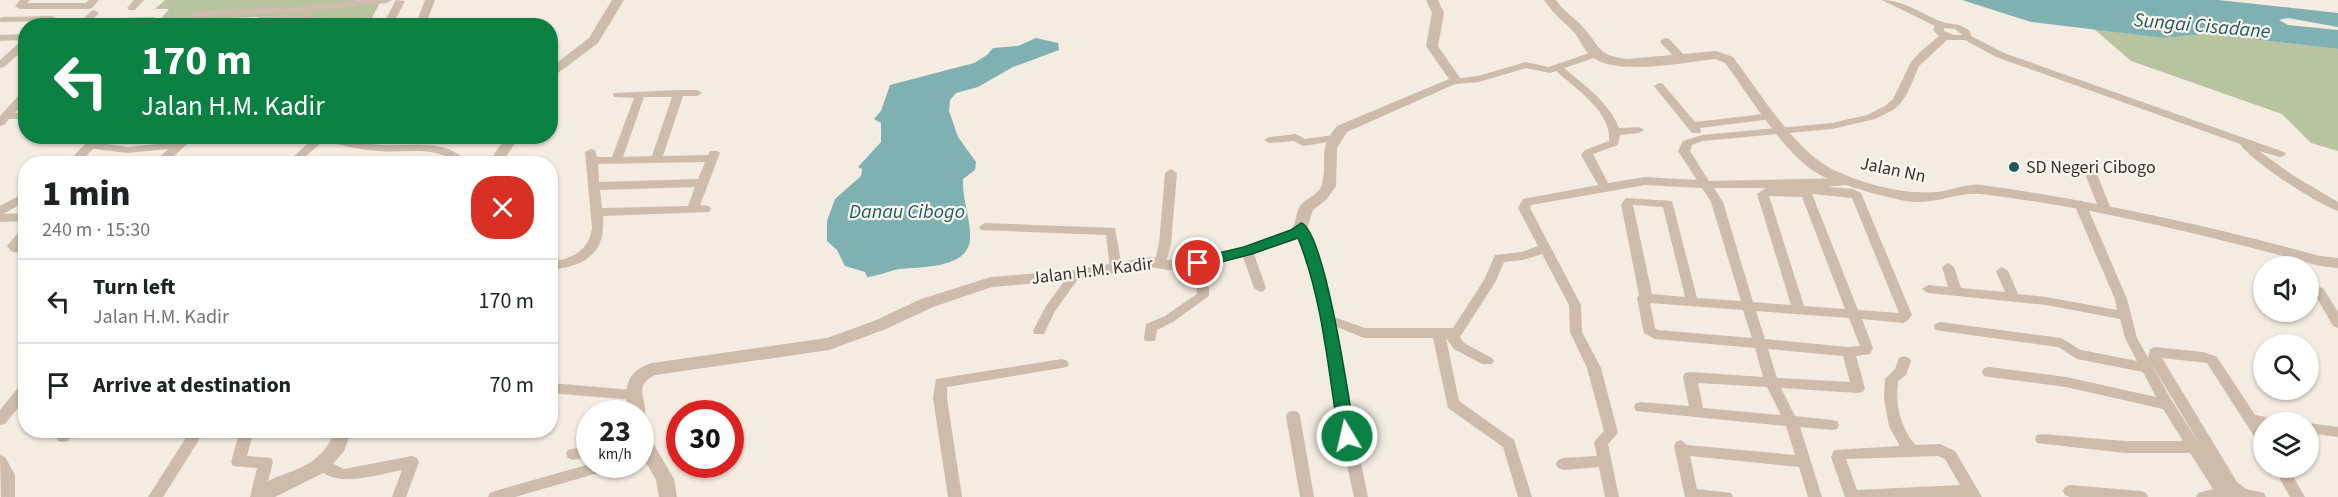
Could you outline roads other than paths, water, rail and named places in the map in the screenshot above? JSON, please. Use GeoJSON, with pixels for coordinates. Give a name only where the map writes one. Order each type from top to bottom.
{"type":"FeatureCollection","features":[{"type":"Feature","properties":{"kind":"street"},"geometry":{"type":"LineString","coordinates":[[25,0],[20,6],[53,3],[88,6],[94,0]]}},
{"type":"Feature","properties":{"kind":"street"},"geometry":{"type":"LineString","coordinates":[[218,18],[321,3],[387,0]]}},
{"type":"Feature","properties":{"kind":"street"},"geometry":{"type":"LineString","coordinates":[[423,18],[430,0]]}},
{"type":"Feature","properties":{"kind":"street"},"geometry":{"type":"LineString","coordinates":[[558,69],[594,40],[618,0]]}},
{"type":"Feature","properties":{"kind":"street"},"geometry":{"type":"LineString","coordinates":[[1432,0],[1438,13],[1432,46],[1456,81]]}},
{"type":"Feature","properties":{"kind":"street"},"geometry":{"type":"LineString","coordinates":[[1361,497],[1350,458],[1328,319],[1313,259],[1301,228],[1306,208],[1321,197],[1329,186],[1330,148],[1334,138],[1348,126],[1456,81],[1479,79],[1526,65],[1543,70],[1558,68],[1596,54],[1578,29],[1560,15],[1550,0]]}},
{"type":"Feature","properties":{"kind":"street"},"geometry":{"type":"LineString","coordinates":[[1887,0],[1955,39],[1966,37],[2000,55],[2280,154]]}},
{"type":"Feature","properties":{"kind":"street"},"geometry":{"type":"LineString","coordinates":[[391,18],[400,1]]}},
{"type":"Feature","properties":{"kind":"street"},"geometry":{"type":"LineString","coordinates":[[292,18],[309,17],[321,3]]}},
{"type":"Feature","properties":{"kind":"street"},"geometry":{"type":"LineString","coordinates":[[122,18],[134,6]]}},
{"type":"Feature","properties":{"kind":"street"},"geometry":{"type":"LineString","coordinates":[[54,18],[62,11]]}},
{"type":"Feature","properties":{"kind":"street"},"geometry":{"type":"LineString","coordinates":[[90,18],[94,14]]}},
{"type":"Feature","properties":{"kind":"street"},"geometry":{"type":"LineString","coordinates":[[3,20],[18,21]]}},
{"type":"Feature","properties":{"kind":"street"},"geometry":{"type":"LineString","coordinates":[[1815,497],[1790,421],[1772,384],[1718,202],[1684,151],[1687,143],[1702,138],[1832,126],[1851,123],[1885,110],[1904,92],[1914,65],[1943,31]]}},
{"type":"Feature","properties":{"kind":"street"},"geometry":{"type":"LineString","coordinates":[[0,38],[18,41]]}},
{"type":"Feature","properties":{"kind":"street"},"geometry":{"type":"LineString","coordinates":[[1665,41],[1681,58]]}},
{"type":"Feature","properties":{"kind":"street"},"geometry":{"type":"LineString","coordinates":[[3,61],[18,48]]}},
{"type":"Feature","properties":{"kind":"street","name":"Jalan Nn"},"geometry":{"type":"LineString","coordinates":[[1596,54],[1620,63],[1716,55],[1729,60],[1783,130],[1813,164],[1848,181],[1915,198],[1942,196],[1962,190],[1978,189],[2080,204],[2183,225],[2320,261],[2338,263]]}},
{"type":"Feature","properties":{"kind":"street"},"geometry":{"type":"LineString","coordinates":[[1558,68],[1605,112],[1616,132],[1614,143],[1589,152],[1587,155],[1605,187]]}},
{"type":"Feature","properties":{"kind":"street"},"geometry":{"type":"LineString","coordinates":[[1659,86],[1702,138]]}},
{"type":"Feature","properties":{"kind":"street"},"geometry":{"type":"LineString","coordinates":[[656,160],[679,93]]}},
{"type":"Feature","properties":{"kind":"street"},"geometry":{"type":"LineString","coordinates":[[618,95],[697,93]]}},
{"type":"Feature","properties":{"kind":"street"},"geometry":{"type":"LineString","coordinates":[[616,160],[640,95]]}},
{"type":"Feature","properties":{"kind":"street"},"geometry":{"type":"LineString","coordinates":[[3,120],[18,103]]}},
{"type":"Feature","properties":{"kind":"street"},"geometry":{"type":"LineString","coordinates":[[3,120],[18,117]]}},
{"type":"Feature","properties":{"kind":"street"},"geometry":{"type":"LineString","coordinates":[[1693,126],[1764,117]]}},
{"type":"Feature","properties":{"kind":"street"},"geometry":{"type":"LineString","coordinates":[[1616,132],[1639,130]]}},
{"type":"Feature","properties":{"kind":"street"},"geometry":{"type":"LineString","coordinates":[[1269,140],[1296,137],[1303,143],[1334,138]]}},
{"type":"Feature","properties":{"kind":"street"},"geometry":{"type":"LineString","coordinates":[[2240,139],[2271,167],[2298,186],[2338,207]]}},
{"type":"Feature","properties":{"kind":"street"},"geometry":{"type":"LineString","coordinates":[[298,156],[310,144]]}},
{"type":"Feature","properties":{"kind":"street"},"geometry":{"type":"LineString","coordinates":[[358,144],[381,148],[438,150],[455,156]]}},
{"type":"Feature","properties":{"kind":"street"},"geometry":{"type":"LineString","coordinates":[[78,156],[90,145],[128,150],[179,145]]}},
{"type":"Feature","properties":{"kind":"street"},"geometry":{"type":"LineString","coordinates":[[167,156],[179,145]]}},
{"type":"Feature","properties":{"kind":"street"},"geometry":{"type":"LineString","coordinates":[[558,265],[571,264],[589,251],[598,234],[591,157],[616,160],[656,160],[713,155],[692,210]]}},
{"type":"Feature","properties":{"kind":"street"},"geometry":{"type":"LineString","coordinates":[[2089,169],[2105,209]]}},
{"type":"Feature","properties":{"kind":"street"},"geometry":{"type":"LineString","coordinates":[[1160,263],[1165,244],[1171,173]]}},
{"type":"Feature","properties":{"kind":"street"},"geometry":{"type":"LineString","coordinates":[[1612,497],[1601,440],[1611,433],[1594,368],[1576,332],[1575,305],[1524,208],[1525,203],[1645,181],[1720,185],[1826,184],[1848,181]]}},
{"type":"Feature","properties":{"kind":"street"},"geometry":{"type":"LineString","coordinates":[[595,186],[702,183]]}},
{"type":"Feature","properties":{"kind":"street"},"geometry":{"type":"LineString","coordinates":[[1646,297],[1903,318],[1906,315],[1857,196],[1853,193],[1811,190],[1806,193],[1766,192],[1763,194],[1799,309]]}},
{"type":"Feature","properties":{"kind":"street"},"geometry":{"type":"LineString","coordinates":[[1692,301],[1668,204],[1630,201],[1626,204],[1646,297],[1643,298],[1649,330],[1655,334],[1848,352],[1862,352],[1867,348],[1806,193]]}},
{"type":"Feature","properties":{"kind":"street"},"geometry":{"type":"LineString","coordinates":[[0,211],[18,201]]}},
{"type":"Feature","properties":{"kind":"street"},"geometry":{"type":"LineString","coordinates":[[2080,204],[2126,316],[2131,338],[2167,405],[2193,447],[2228,494],[2203,497]]}},
{"type":"Feature","properties":{"kind":"street"},"geometry":{"type":"LineString","coordinates":[[597,212],[705,209]]}},
{"type":"Feature","properties":{"kind":"street"},"geometry":{"type":"LineString","coordinates":[[0,218],[18,217]]}},
{"type":"Feature","properties":{"kind":"street"},"geometry":{"type":"LineString","coordinates":[[985,227],[1111,231],[1116,268]]}},
{"type":"Feature","properties":{"kind":"street","name":"Jalan H.M. Kadir"},"geometry":{"type":"LineString","coordinates":[[633,395],[633,387],[639,376],[652,369],[813,348],[846,339],[927,303],[975,286],[1005,280],[1075,275],[1150,262],[1185,264],[1247,251],[1296,234],[1301,228]]}},
{"type":"Feature","properties":{"kind":"street"},"geometry":{"type":"LineString","coordinates":[[1328,319],[1364,333],[1445,334],[1460,331],[1490,281],[1499,258],[1523,256],[1546,248]]}},
{"type":"Feature","properties":{"kind":"street"},"geometry":{"type":"LineString","coordinates":[[1247,251],[1260,288]]}},
{"type":"Feature","properties":{"kind":"street"},"geometry":{"type":"LineString","coordinates":[[1150,338],[1151,327],[1169,319],[1203,296],[1203,288],[1185,264]]}},
{"type":"Feature","properties":{"kind":"street"},"geometry":{"type":"LineString","coordinates":[[1948,267],[1956,292]]}},
{"type":"Feature","properties":{"kind":"street"},"geometry":{"type":"LineString","coordinates":[[2002,271],[2014,299]]}},
{"type":"Feature","properties":{"kind":"street"},"geometry":{"type":"LineString","coordinates":[[1039,331],[1050,309],[1075,275]]}},
{"type":"Feature","properties":{"kind":"street"},"geometry":{"type":"LineString","coordinates":[[1928,289],[2046,301],[2126,316]]}},
{"type":"Feature","properties":{"kind":"street"},"geometry":{"type":"LineString","coordinates":[[2319,291],[2338,323]]}},
{"type":"Feature","properties":{"kind":"street"},"geometry":{"type":"LineString","coordinates":[[1940,327],[2061,343],[2077,354],[2147,368]]}},
{"type":"Feature","properties":{"kind":"street"},"geometry":{"type":"LineString","coordinates":[[1445,334],[1459,346],[1487,361]]}},
{"type":"Feature","properties":{"kind":"street"},"geometry":{"type":"LineString","coordinates":[[1445,334],[1453,404],[1509,444],[1525,497]]}},
{"type":"Feature","properties":{"kind":"street"},"geometry":{"type":"LineString","coordinates":[[1697,413],[1690,377],[1858,388],[1848,352]]}},
{"type":"Feature","properties":{"kind":"street"},"geometry":{"type":"LineString","coordinates":[[2252,420],[2211,360],[2204,357],[2155,352],[2155,358],[2232,486],[2242,494],[2259,497]]}},
{"type":"Feature","properties":{"kind":"street"},"geometry":{"type":"LineString","coordinates":[[1904,361],[1901,371],[1892,380],[1889,402],[1897,433],[1911,452]]}},
{"type":"Feature","properties":{"kind":"street"},"geometry":{"type":"LineString","coordinates":[[955,497],[940,398],[940,383],[1062,364]]}},
{"type":"Feature","properties":{"kind":"street"},"geometry":{"type":"LineString","coordinates":[[1989,372],[2066,382],[2167,405]]}},
{"type":"Feature","properties":{"kind":"street"},"geometry":{"type":"LineString","coordinates":[[558,389],[633,395],[634,400]]}},
{"type":"Feature","properties":{"kind":"street"},"geometry":{"type":"LineString","coordinates":[[0,420],[18,398]]}},
{"type":"Feature","properties":{"kind":"street"},"geometry":{"type":"LineString","coordinates":[[1641,407],[1832,425]]}},
{"type":"Feature","properties":{"kind":"street"},"geometry":{"type":"LineString","coordinates":[[1293,416],[1307,497]]}},
{"type":"Feature","properties":{"kind":"street"},"geometry":{"type":"LineString","coordinates":[[2319,429],[2338,432]]}},
{"type":"Feature","properties":{"kind":"street"},"geometry":{"type":"LineString","coordinates":[[245,438],[238,462],[264,461],[266,464],[259,497]]}},
{"type":"Feature","properties":{"kind":"street"},"geometry":{"type":"LineString","coordinates":[[259,497],[281,484],[316,471],[338,450],[342,438]]}},
{"type":"Feature","properties":{"kind":"street"},"geometry":{"type":"LineString","coordinates":[[2042,439],[2125,447],[2193,447]]}},
{"type":"Feature","properties":{"kind":"street"},"geometry":{"type":"LineString","coordinates":[[155,497],[192,440]]}},
{"type":"Feature","properties":{"kind":"street"},"geometry":{"type":"LineString","coordinates":[[1726,497],[1692,495],[1681,448],[1804,462]]}},
{"type":"Feature","properties":{"kind":"street"},"geometry":{"type":"LineString","coordinates":[[1947,451],[1973,493],[1853,496],[1838,457],[1839,454],[1947,451]]}},
{"type":"Feature","properties":{"kind":"street"},"geometry":{"type":"LineString","coordinates":[[0,461],[8,475],[8,497]]}},
{"type":"Feature","properties":{"kind":"street"},"geometry":{"type":"LineString","coordinates":[[1563,464],[1604,461]]}},
{"type":"Feature","properties":{"kind":"street"},"geometry":{"type":"LineString","coordinates":[[324,465],[343,475],[412,462],[399,497]]}},
{"type":"Feature","properties":{"kind":"street"},"geometry":{"type":"LineString","coordinates":[[654,466],[665,479],[668,497]]}},
{"type":"Feature","properties":{"kind":"street"},"geometry":{"type":"LineString","coordinates":[[495,497],[576,474]]}},
{"type":"Feature","properties":{"kind":"street"},"geometry":{"type":"LineString","coordinates":[[2287,478],[2298,497]]}},
{"type":"Feature","properties":{"kind":"street"},"geometry":{"type":"LineString","coordinates":[[2070,491],[2140,497]]}},
{"type":"Feature","properties":{"kind":"water","name":"Sungai Cisadane"},"geometry":{"type":"Polygon","coordinates":[[[1962,0],[2218,0],[2338,13],[2338,27],[2288,18],[2279,20],[2288,25],[2338,30],[2338,49],[2206,34],[2164,38],[2031,22],[1962,0]]]}},
{"type":"Feature","properties":{"kind":"water","name":"Danau Cibogo"},"geometry":{"type":"Polygon","coordinates":[[[1036,38],[1058,43],[1059,50],[1013,67],[978,87],[956,93],[950,100],[949,111],[958,137],[976,162],[975,170],[963,179],[970,232],[967,249],[952,261],[930,267],[899,269],[867,277],[865,272],[845,266],[837,250],[827,241],[827,221],[835,199],[861,176],[862,169],[858,167],[881,142],[881,123],[874,119],[881,111],[890,85],[974,63],[993,48],[1018,46],[1036,38]]]}},
{"type":"Feature","properties":{"kind":"place","name":"SD Negeri Cibogo"},"geometry":{"type":"Point","coordinates":[2014,167]}}]}
